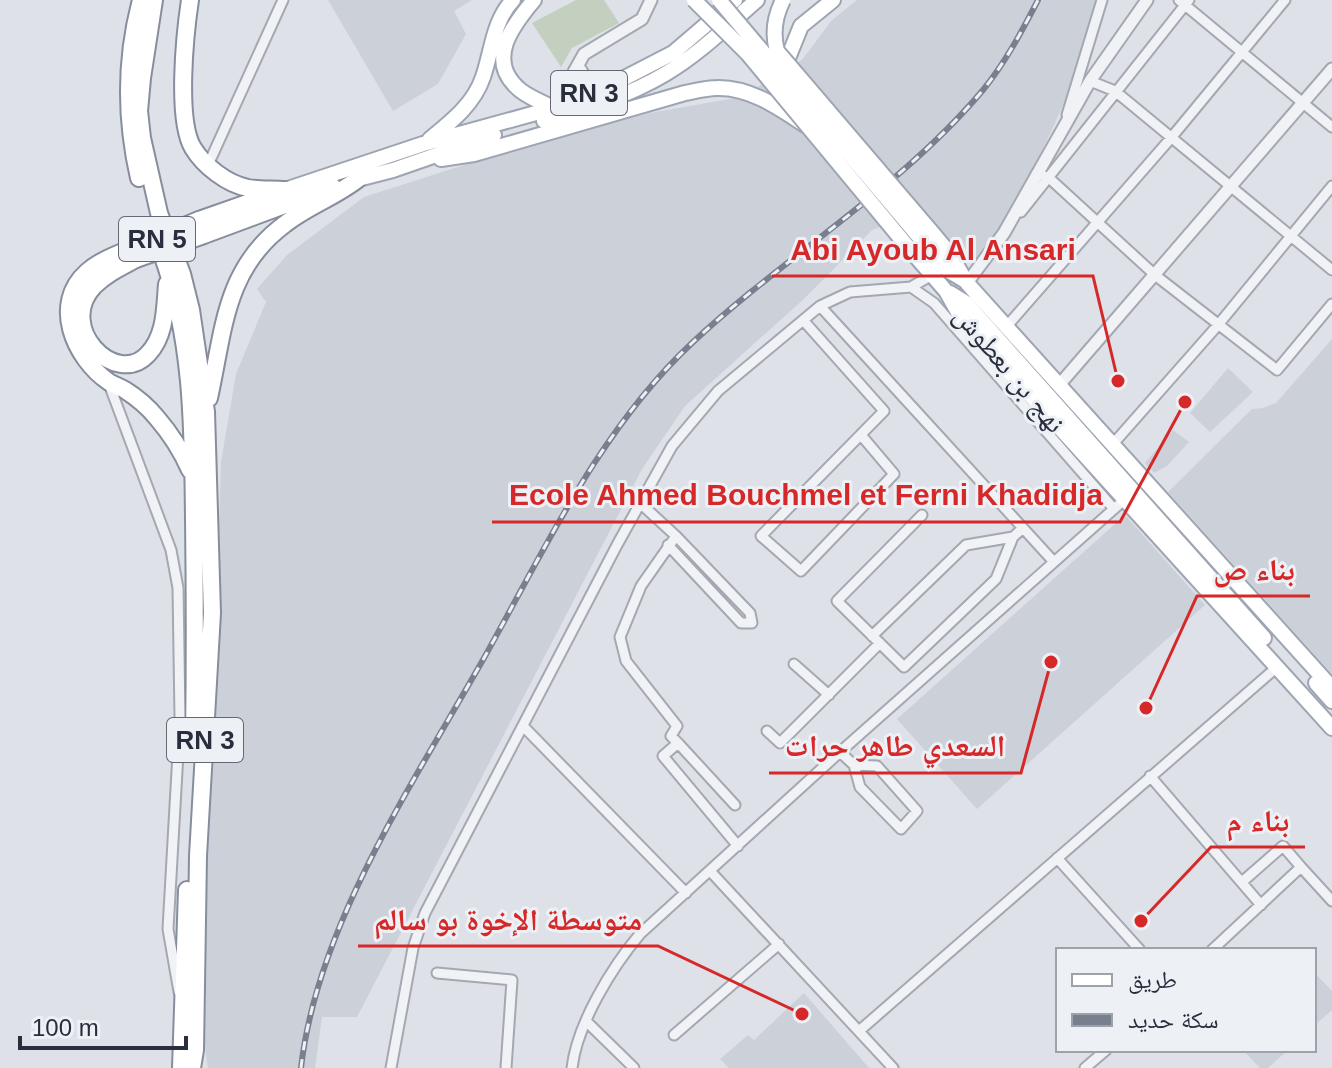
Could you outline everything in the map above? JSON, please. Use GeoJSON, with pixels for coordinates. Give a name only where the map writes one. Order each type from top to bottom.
{"type":"FeatureCollection","features":[{"type":"Feature","properties":{"kind":"highway","name":"RN 5"},"geometry":{"type":"LineString","coordinates":[[141,0],[131,39],[128,116],[142,190],[181,319],[187,353],[194,479]]}},
{"type":"Feature","properties":{"kind":"highway","name":"RN 5"},"geometry":{"type":"LineString","coordinates":[[154,0],[139,111],[142,138],[159,213],[182,274],[191,310],[206,412]]}},
{"type":"Feature","properties":{"kind":"highway"},"geometry":{"type":"LineString","coordinates":[[190,0],[184,65],[186,127],[192,148],[225,179],[246,188],[285,190]]}},
{"type":"Feature","properties":{"kind":"highway","name":"RN 3"},"geometry":{"type":"LineString","coordinates":[[192,1068],[195,1050],[198,856],[212,613],[206,412],[224,318],[248,260],[287,222],[337,195],[358,179]]}},
{"type":"Feature","properties":{"kind":"highway","name":"RN 3"},"geometry":{"type":"LineString","coordinates":[[181,1068],[181,1003],[194,758],[194,479],[157,418],[126,390],[108,381],[82,354],[73,337],[69,303],[74,288],[96,264],[358,179]]}},
{"type":"Feature","properties":{"kind":"highway","name":"RN 3"},"geometry":{"type":"LineString","coordinates":[[202,228],[285,190]]}},
{"type":"Feature","properties":{"kind":"highway","name":"RN 3"},"geometry":{"type":"LineString","coordinates":[[133,254],[93,287],[83,304],[81,322],[87,339],[100,356],[114,363],[133,363],[146,357],[155,345],[165,312],[168,270]]}},
{"type":"Feature","properties":{"kind":"main road"},"geometry":{"type":"LineString","coordinates":[[423,144],[459,114],[473,97],[482,79],[496,26],[513,0]]}},
{"type":"Feature","properties":{"kind":"main road"},"geometry":{"type":"LineString","coordinates":[[534,0],[506,39],[503,58],[507,73],[518,89],[554,108]]}},
{"type":"Feature","properties":{"kind":"main road"},"geometry":{"type":"LineString","coordinates":[[694,0],[748,54],[946,291]]}},
{"type":"Feature","properties":{"kind":"main road"},"geometry":{"type":"LineString","coordinates":[[719,0],[925,234]]}},
{"type":"Feature","properties":{"kind":"main road","name":"RN 3"},"geometry":{"type":"LineString","coordinates":[[285,190],[423,144],[554,108],[604,87],[673,53],[735,0]]}},
{"type":"Feature","properties":{"kind":"main road","name":"RN 3"},"geometry":{"type":"LineString","coordinates":[[408,165],[480,139],[584,110],[632,91],[666,73],[702,48],[757,0]]}},
{"type":"Feature","properties":{"kind":"main road"},"geometry":{"type":"LineString","coordinates":[[783,0],[775,22],[773,39],[777,51],[925,234],[944,268],[967,283],[1009,329],[1065,399],[1332,701]]}},
{"type":"Feature","properties":{"kind":"main road"},"geometry":{"type":"LineString","coordinates":[[786,63],[801,26],[833,0]]}},
{"type":"Feature","properties":{"kind":"main road","name":"RN 3"},"geometry":{"type":"LineString","coordinates":[[358,179],[421,161],[474,154],[685,93],[718,88],[743,91],[765,100],[809,127]]}},
{"type":"Feature","properties":{"kind":"main road","name":"نهج بن بعطوش"},"geometry":{"type":"LineString","coordinates":[[946,291],[963,321],[1119,504],[1332,728]]}},
{"type":"Feature","properties":{"kind":"main road","name":"نهج بن بعطوش"},"geometry":{"type":"LineString","coordinates":[[946,291],[966,303],[1332,715]]}},
{"type":"Feature","properties":{"kind":"main road","name":"نهج بن بعطوش"},"geometry":{"type":"LineString","coordinates":[[1009,329],[1332,688]]}},
{"type":"Feature","properties":{"kind":"street"},"geometry":{"type":"LineString","coordinates":[[208,165],[283,0]]}},
{"type":"Feature","properties":{"kind":"street"},"geometry":{"type":"LineString","coordinates":[[554,108],[584,54],[642,19],[651,0]]}},
{"type":"Feature","properties":{"kind":"street"},"geometry":{"type":"LineString","coordinates":[[1064,126],[1102,0]]}},
{"type":"Feature","properties":{"kind":"street"},"geometry":{"type":"LineString","coordinates":[[1042,175],[1064,126],[1090,81],[1147,0]]}},
{"type":"Feature","properties":{"kind":"street"},"geometry":{"type":"LineString","coordinates":[[1009,329],[1285,0]]}},
{"type":"Feature","properties":{"kind":"street"},"geometry":{"type":"LineString","coordinates":[[967,283],[1042,175],[1115,91],[1185,2],[1332,127]]}},
{"type":"Feature","properties":{"kind":"street"},"geometry":{"type":"LineString","coordinates":[[578,66],[587,80],[604,87]]}},
{"type":"Feature","properties":{"kind":"street"},"geometry":{"type":"LineString","coordinates":[[1061,386],[1332,69]]}},
{"type":"Feature","properties":{"kind":"street"},"geometry":{"type":"LineString","coordinates":[[1090,81],[1115,91],[1332,270]]}},
{"type":"Feature","properties":{"kind":"street"},"geometry":{"type":"LineString","coordinates":[[1042,175],[1155,275],[1277,370],[1332,304]]}},
{"type":"Feature","properties":{"kind":"street"},"geometry":{"type":"LineString","coordinates":[[1113,444],[1218,325],[1332,186]]}},
{"type":"Feature","properties":{"kind":"street"},"geometry":{"type":"LineString","coordinates":[[391,1068],[413,948],[425,913],[672,446],[705,405],[820,306],[850,292],[911,287],[932,275]]}},
{"type":"Feature","properties":{"kind":"street"},"geometry":{"type":"LineString","coordinates":[[572,1068],[600,991],[617,961],[640,934],[1119,504],[934,303],[911,287]]}},
{"type":"Feature","properties":{"kind":"street"},"geometry":{"type":"LineString","coordinates":[[820,306],[1054,562]]}},
{"type":"Feature","properties":{"kind":"street"},"geometry":{"type":"LineString","coordinates":[[803,320],[884,411],[761,536],[801,571],[894,474],[861,435]]}},
{"type":"Feature","properties":{"kind":"street"},"geometry":{"type":"LineString","coordinates":[[108,381],[171,550],[178,588],[180,718],[168,929],[181,1003]]}},
{"type":"Feature","properties":{"kind":"street"},"geometry":{"type":"LineString","coordinates":[[640,503],[752,616],[752,623],[741,623],[668,545]]}},
{"type":"Feature","properties":{"kind":"street"},"geometry":{"type":"LineString","coordinates":[[922,515],[837,601],[904,667],[996,579],[1013,537],[1023,528]]}},
{"type":"Feature","properties":{"kind":"street"},"geometry":{"type":"LineString","coordinates":[[676,536],[641,586],[620,637],[626,661],[677,726],[671,736],[735,805]]}},
{"type":"Feature","properties":{"kind":"street"},"geometry":{"type":"LineString","coordinates":[[767,731],[780,743],[829,695],[966,545],[1013,537]]}},
{"type":"Feature","properties":{"kind":"street"},"geometry":{"type":"LineString","coordinates":[[712,591],[721,583]]}},
{"type":"Feature","properties":{"kind":"street"},"geometry":{"type":"LineString","coordinates":[[794,664],[829,695]]}},
{"type":"Feature","properties":{"kind":"street"},"geometry":{"type":"LineString","coordinates":[[859,1031],[1277,667]]}},
{"type":"Feature","properties":{"kind":"street"},"geometry":{"type":"LineString","coordinates":[[523,726],[686,893]]}},
{"type":"Feature","properties":{"kind":"street"},"geometry":{"type":"LineString","coordinates":[[678,743],[663,756],[738,846]]}},
{"type":"Feature","properties":{"kind":"street"},"geometry":{"type":"LineString","coordinates":[[840,752],[854,765],[860,787],[901,829],[917,811],[877,766],[854,765]]}},
{"type":"Feature","properties":{"kind":"street"},"geometry":{"type":"LineString","coordinates":[[1150,776],[1261,905]]}},
{"type":"Feature","properties":{"kind":"street"},"geometry":{"type":"LineString","coordinates":[[582,802],[590,794]]}},
{"type":"Feature","properties":{"kind":"street"},"geometry":{"type":"LineString","coordinates":[[1242,882],[1283,846],[1332,901]]}},
{"type":"Feature","properties":{"kind":"street"},"geometry":{"type":"LineString","coordinates":[[1057,858],[1138,948]]}},
{"type":"Feature","properties":{"kind":"street"},"geometry":{"type":"LineString","coordinates":[[1214,948],[1301,867]]}},
{"type":"Feature","properties":{"kind":"street"},"geometry":{"type":"LineString","coordinates":[[711,872],[893,1068]]}},
{"type":"Feature","properties":{"kind":"street"},"geometry":{"type":"LineString","coordinates":[[674,1035],[779,944]]}},
{"type":"Feature","properties":{"kind":"street"},"geometry":{"type":"LineString","coordinates":[[437,973],[512,980],[506,1068]]}},
{"type":"Feature","properties":{"kind":"street"},"geometry":{"type":"LineString","coordinates":[[587,1022],[634,1068]]}},
{"type":"Feature","properties":{"kind":"street"},"geometry":{"type":"LineString","coordinates":[[1085,1068],[1104,1052]]}},
{"type":"Feature","properties":{"kind":"shaded area"},"geometry":{"type":"Polygon","coordinates":[[[328,0],[472,0],[454,11],[466,34],[438,84],[393,111],[328,0]]]}},
{"type":"Feature","properties":{"kind":"shaded area"},"geometry":{"type":"Polygon","coordinates":[[[857,0],[1097,0],[1066,99],[1035,166],[990,246],[977,258],[958,255],[897,221],[872,230],[806,297],[685,406],[642,469],[357,1017],[322,1017],[315,1068],[208,1068],[197,992],[214,681],[221,462],[236,374],[266,302],[257,289],[287,255],[364,197],[486,158],[650,113],[741,97],[802,60],[832,20],[857,0]]]}},
{"type":"Feature","properties":{"kind":"shaded area"},"geometry":{"type":"Polygon","coordinates":[[[1332,339],[1332,674],[1168,492],[1252,409],[1276,403],[1332,339]]]}},
{"type":"Feature","properties":{"kind":"shaded area"},"geometry":{"type":"Polygon","coordinates":[[[1228,368],[1253,392],[1210,432],[1190,413],[1228,368]]]}},
{"type":"Feature","properties":{"kind":"shaded area"},"geometry":{"type":"Polygon","coordinates":[[[1173,430],[1189,442],[1167,466],[1154,473],[1145,463],[1173,430]]]}},
{"type":"Feature","properties":{"kind":"shaded area"},"geometry":{"type":"Polygon","coordinates":[[[1125,515],[1205,605],[977,809],[897,719],[1125,515]]]}},
{"type":"Feature","properties":{"kind":"shaded area"},"geometry":{"type":"Polygon","coordinates":[[[1316,974],[1332,991],[1332,1010],[1316,1024],[1316,974]]]}},
{"type":"Feature","properties":{"kind":"shaded area"},"geometry":{"type":"Polygon","coordinates":[[[804,993],[869,1068],[729,1068],[720,1059],[748,1035],[754,1040],[804,993]]]}},
{"type":"Feature","properties":{"kind":"shaded area"},"geometry":{"type":"Polygon","coordinates":[[[1245,1052],[1286,1052],[1268,1068],[1260,1068],[1245,1052]]]}},
{"type":"Feature","properties":{"kind":"green space"},"geometry":{"type":"Polygon","coordinates":[[[576,0],[604,0],[619,23],[572,48],[561,67],[532,23],[576,0]]]}},
{"type":"Feature","properties":{"kind":"railway"},"geometry":{"type":"LineString","coordinates":[[301,1068],[311,1014],[326,961],[372,856],[552,533],[602,452],[629,413],[692,343],[765,280],[879,191],[950,126],[999,69],[1038,0]]}},
{"type":"Feature","properties":{"kind":"place","name":"Abi Ayoub Al Ansari"},"geometry":{"type":"Point","coordinates":[1118,381]}},
{"type":"Feature","properties":{"kind":"place","name":"Ecole Ahmed Bouchmel et Ferni Khadidja"},"geometry":{"type":"Point","coordinates":[1185,402]}},
{"type":"Feature","properties":{"kind":"place","name":"السعدي طاهر حرات"},"geometry":{"type":"Point","coordinates":[1051,662]}},
{"type":"Feature","properties":{"kind":"place","name":"بناء ص"},"geometry":{"type":"Point","coordinates":[1146,708]}},
{"type":"Feature","properties":{"kind":"place","name":"بناء م"},"geometry":{"type":"Point","coordinates":[1141,921]}},
{"type":"Feature","properties":{"kind":"place","name":"متوسطة الإخوة بو سالم"},"geometry":{"type":"Point","coordinates":[802,1014]}}]}
